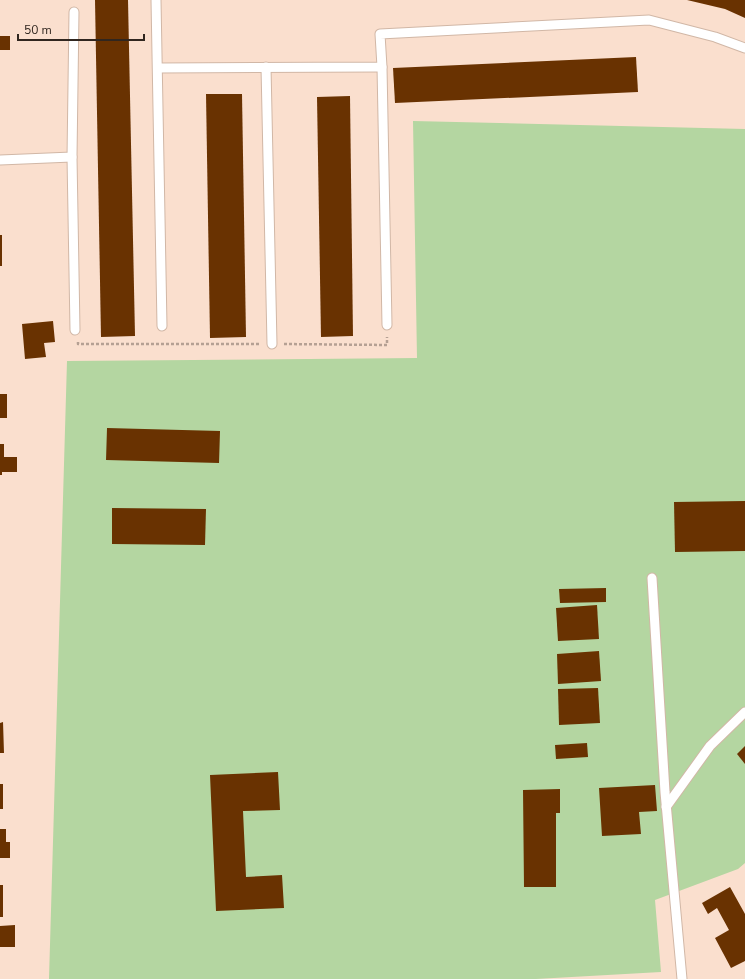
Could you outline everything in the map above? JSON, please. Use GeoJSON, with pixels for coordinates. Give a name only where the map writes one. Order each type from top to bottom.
{"type":"FeatureCollection","features":[{"type":"Feature","properties":{"kind":"lane"},"geometry":{"type":"LineString","coordinates":[[156,0],[162,326]]}},
{"type":"Feature","properties":{"kind":"lane"},"geometry":{"type":"LineString","coordinates":[[74,12],[72,157],[76,330]]}},
{"type":"Feature","properties":{"kind":"lane"},"geometry":{"type":"LineString","coordinates":[[387,325],[382,67],[380,34],[649,20],[715,37],[745,48]]}},
{"type":"Feature","properties":{"kind":"lane"},"geometry":{"type":"LineString","coordinates":[[158,68],[382,67]]}},
{"type":"Feature","properties":{"kind":"lane"},"geometry":{"type":"LineString","coordinates":[[266,68],[272,344]]}},
{"type":"Feature","properties":{"kind":"lane"},"geometry":{"type":"LineString","coordinates":[[0,160],[72,157]]}},
{"type":"Feature","properties":{"kind":"lane"},"geometry":{"type":"LineString","coordinates":[[652,578],[666,807],[682,979]]}},
{"type":"Feature","properties":{"kind":"lane"},"geometry":{"type":"LineString","coordinates":[[666,807],[710,746],[745,712]]}},
{"type":"Feature","properties":{"kind":"path"},"geometry":{"type":"LineString","coordinates":[[76,330],[78,344],[387,345],[387,325]]}},
{"type":"Feature","properties":{"kind":"green space"},"geometry":{"type":"Polygon","coordinates":[[[413,121],[745,129],[745,863],[738,869],[655,900],[661,972],[536,979],[49,979],[67,361],[417,358],[413,121]]]}},
{"type":"Feature","properties":{"kind":"building"},"geometry":{"type":"Polygon","coordinates":[[[95,0],[128,0],[135,336],[101,337],[95,0]]]}},
{"type":"Feature","properties":{"kind":"building"},"geometry":{"type":"Polygon","coordinates":[[[687,0],[745,0],[745,18],[725,9],[687,0]]]}},
{"type":"Feature","properties":{"kind":"building"},"geometry":{"type":"Polygon","coordinates":[[[0,36],[10,36],[10,50],[0,50],[0,36]]]}},
{"type":"Feature","properties":{"kind":"building"},"geometry":{"type":"Polygon","coordinates":[[[636,57],[638,92],[395,103],[393,68],[636,57]]]}},
{"type":"Feature","properties":{"kind":"building"},"geometry":{"type":"Polygon","coordinates":[[[206,94],[242,94],[246,337],[210,338],[206,94]]]}},
{"type":"Feature","properties":{"kind":"building"},"geometry":{"type":"Polygon","coordinates":[[[350,96],[353,336],[321,337],[317,97],[350,96]]]}},
{"type":"Feature","properties":{"kind":"building"},"geometry":{"type":"Polygon","coordinates":[[[0,235],[2,235],[2,266],[0,266],[0,235]]]}},
{"type":"Feature","properties":{"kind":"building"},"geometry":{"type":"Polygon","coordinates":[[[53,321],[55,342],[44,343],[46,357],[25,359],[22,324],[53,321]]]}},
{"type":"Feature","properties":{"kind":"building"},"geometry":{"type":"Polygon","coordinates":[[[0,394],[7,394],[7,418],[0,418],[0,394]]]}},
{"type":"Feature","properties":{"kind":"building"},"geometry":{"type":"Polygon","coordinates":[[[107,428],[220,431],[219,463],[106,460],[107,428]]]}},
{"type":"Feature","properties":{"kind":"building"},"geometry":{"type":"Polygon","coordinates":[[[0,444],[4,444],[4,457],[17,457],[17,472],[2,472],[2,475],[0,475],[0,444]]]}},
{"type":"Feature","properties":{"kind":"building"},"geometry":{"type":"Polygon","coordinates":[[[745,501],[745,551],[675,552],[674,502],[745,501]]]}},
{"type":"Feature","properties":{"kind":"building"},"geometry":{"type":"Polygon","coordinates":[[[112,508],[206,509],[205,545],[112,544],[112,508]]]}},
{"type":"Feature","properties":{"kind":"building"},"geometry":{"type":"Polygon","coordinates":[[[606,588],[606,602],[560,603],[559,589],[606,588]]]}},
{"type":"Feature","properties":{"kind":"building"},"geometry":{"type":"Polygon","coordinates":[[[597,605],[599,639],[558,641],[556,608],[597,605]]]}},
{"type":"Feature","properties":{"kind":"building"},"geometry":{"type":"Polygon","coordinates":[[[599,651],[601,681],[558,684],[557,654],[599,651]]]}},
{"type":"Feature","properties":{"kind":"building"},"geometry":{"type":"Polygon","coordinates":[[[598,688],[600,723],[559,725],[558,689],[598,688]]]}},
{"type":"Feature","properties":{"kind":"building"},"geometry":{"type":"Polygon","coordinates":[[[3,722],[4,753],[0,753],[0,723],[3,722]]]}},
{"type":"Feature","properties":{"kind":"building"},"geometry":{"type":"Polygon","coordinates":[[[587,743],[588,757],[556,759],[555,745],[587,743]]]}},
{"type":"Feature","properties":{"kind":"building"},"geometry":{"type":"Polygon","coordinates":[[[745,746],[745,764],[737,754],[745,746]]]}},
{"type":"Feature","properties":{"kind":"building"},"geometry":{"type":"Polygon","coordinates":[[[278,772],[280,810],[243,811],[246,877],[282,875],[284,908],[216,911],[210,775],[278,772]]]}},
{"type":"Feature","properties":{"kind":"building"},"geometry":{"type":"Polygon","coordinates":[[[0,784],[3,784],[3,809],[0,809],[0,784]]]}},
{"type":"Feature","properties":{"kind":"building"},"geometry":{"type":"Polygon","coordinates":[[[655,785],[657,811],[639,812],[641,834],[602,836],[599,788],[655,785]]]}},
{"type":"Feature","properties":{"kind":"building"},"geometry":{"type":"Polygon","coordinates":[[[560,789],[560,813],[556,813],[556,887],[524,887],[523,790],[560,789]]]}},
{"type":"Feature","properties":{"kind":"building"},"geometry":{"type":"Polygon","coordinates":[[[0,829],[6,829],[6,842],[10,842],[10,858],[0,858],[0,829]]]}},
{"type":"Feature","properties":{"kind":"building"},"geometry":{"type":"Polygon","coordinates":[[[0,885],[3,885],[3,917],[0,917],[0,885]]]}},
{"type":"Feature","properties":{"kind":"building"},"geometry":{"type":"Polygon","coordinates":[[[730,887],[745,914],[745,961],[731,968],[715,938],[729,930],[717,908],[708,914],[702,903],[730,887]]]}},
{"type":"Feature","properties":{"kind":"building"},"geometry":{"type":"Polygon","coordinates":[[[15,925],[15,947],[0,947],[0,926],[15,925]]]}}]}
